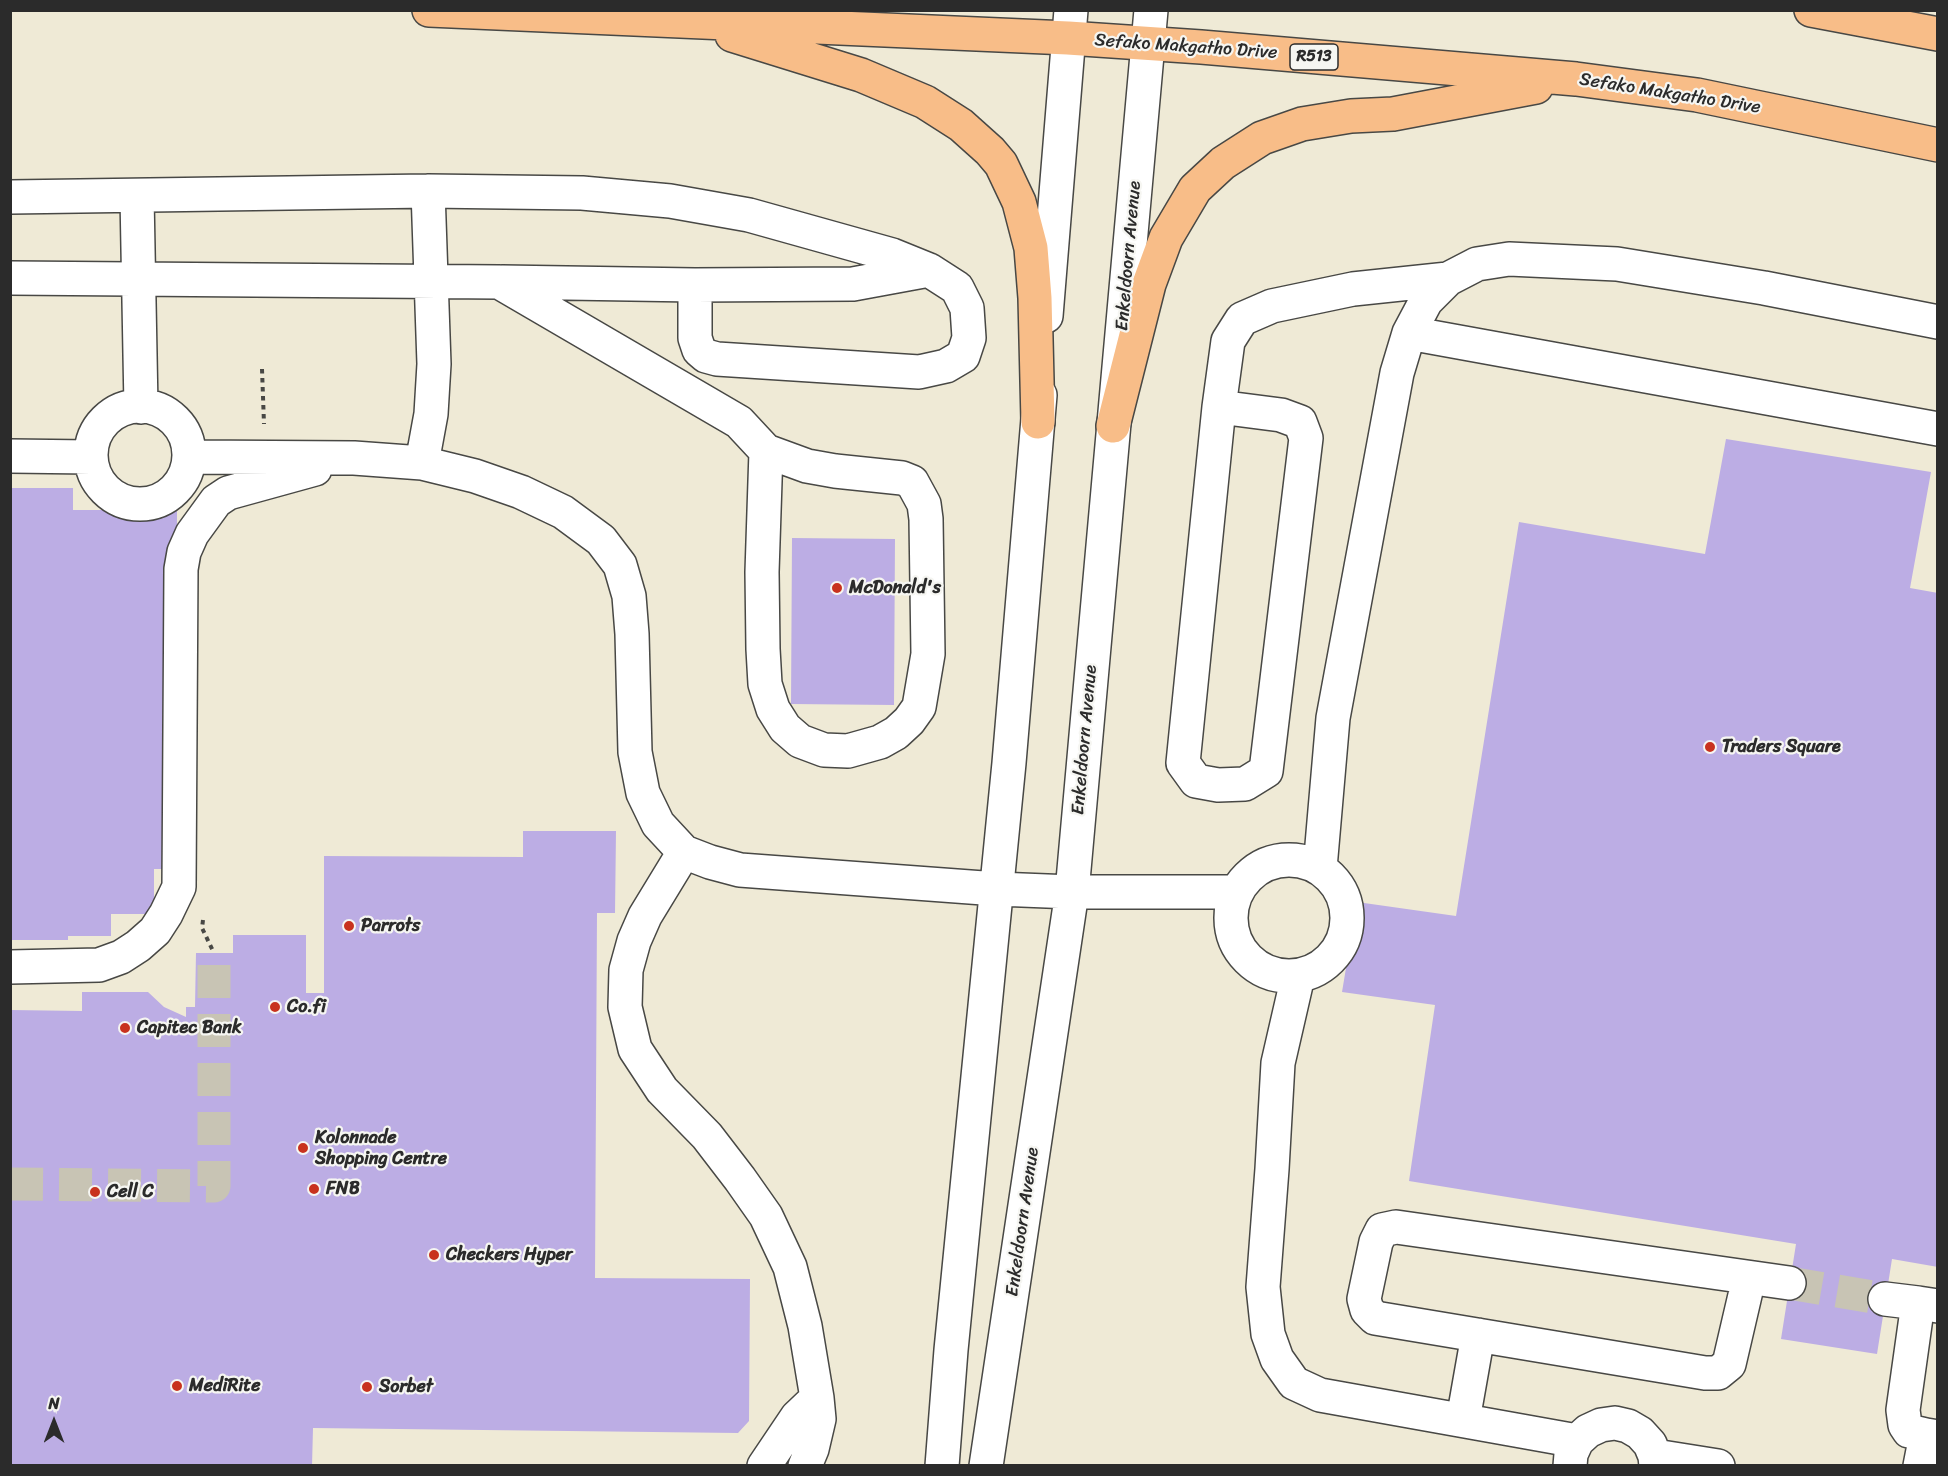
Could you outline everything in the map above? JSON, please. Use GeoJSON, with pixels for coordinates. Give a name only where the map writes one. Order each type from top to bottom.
{"type":"FeatureCollection","features":[{"type":"Feature","properties":{"kind":"main road","name":"Sefako Makgatho Drive"},"geometry":{"type":"LineString","coordinates":[[429,10],[684,21],[1070,24],[1148,43],[1576,79],[1697,95],[1938,145]]}},
{"type":"Feature","properties":{"kind":"main road"},"geometry":{"type":"LineString","coordinates":[[1811,10],[1938,34]]}},
{"type":"Feature","properties":{"kind":"main road"},"geometry":{"type":"LineString","coordinates":[[684,21],[861,75],[908,94],[942,111],[962,125],[990,151],[1000,164],[1019,202],[1031,248],[1035,298],[1038,422]]}},
{"type":"Feature","properties":{"kind":"main road"},"geometry":{"type":"LineString","coordinates":[[1113,426],[1149,284],[1166,238],[1195,189],[1223,163],[1262,138],[1302,124],[1351,116],[1393,114],[1576,79]]}},
{"type":"Feature","properties":{"kind":"street","name":"Enkeldoorn Avenue"},"geometry":{"type":"LineString","coordinates":[[986,1466],[1072,892],[1151,10]]}},
{"type":"Feature","properties":{"kind":"street"},"geometry":{"type":"LineString","coordinates":[[942,1466],[951,1350],[997,889],[1070,24]]}},
{"type":"Feature","properties":{"kind":"street"},"geometry":{"type":"LineString","coordinates":[[423,464],[431,414],[434,364],[428,191]]}},
{"type":"Feature","properties":{"kind":"street"},"geometry":{"type":"LineString","coordinates":[[10,197],[428,191],[582,193],[670,201],[749,215],[892,255],[929,270],[957,288],[967,308],[969,338],[963,356],[946,366],[919,372],[717,359],[705,356],[699,350],[695,338],[695,285]]}},
{"type":"Feature","properties":{"kind":"street"},"geometry":{"type":"LineString","coordinates":[[137,196],[141,407]]}},
{"type":"Feature","properties":{"kind":"street"},"geometry":{"type":"LineString","coordinates":[[1320,868],[1333,718],[1398,373],[1409,333],[1426,301],[1448,279],[1477,264],[1509,259],[1617,264],[1764,288],[1938,322]]}},
{"type":"Feature","properties":{"kind":"street"},"geometry":{"type":"LineString","coordinates":[[10,278],[695,285],[853,284],[929,270]]}},
{"type":"Feature","properties":{"kind":"street"},"geometry":{"type":"LineString","coordinates":[[1219,407],[1281,415],[1300,422],[1306,438],[1266,771],[1245,784],[1218,785],[1196,781],[1183,763],[1219,407],[1228,341],[1242,319],[1272,306],[1353,290],[1448,279]]}},
{"type":"Feature","properties":{"kind":"street"},"geometry":{"type":"LineString","coordinates":[[500,282],[739,422],[766,451],[807,466],[902,478],[912,482],[924,504],[926,519],[928,654],[919,707],[896,733],[880,742],[848,751],[824,750],[800,741],[785,728],[773,709],[765,684],[763,649],[763,512],[766,451]]}},
{"type":"Feature","properties":{"kind":"street"},"geometry":{"type":"LineString","coordinates":[[1409,333],[1938,429]]}},
{"type":"Feature","properties":{"kind":"street"},"geometry":{"type":"LineString","coordinates":[[684,389],[705,356]]}},
{"type":"Feature","properties":{"kind":"street"},"geometry":{"type":"LineString","coordinates":[[141,407],[156,409],[170,416],[180,428],[187,442],[189,457],[185,473],[176,488],[163,498],[148,504],[131,504],[115,498],[103,487],[94,473],[91,457],[93,441],[100,427],[111,416],[125,409],[141,407]]}},
{"type":"Feature","properties":{"kind":"street"},"geometry":{"type":"LineString","coordinates":[[10,456],[91,457]]}},
{"type":"Feature","properties":{"kind":"street"},"geometry":{"type":"LineString","coordinates":[[189,457],[354,458],[423,464],[475,476],[521,492],[564,512],[601,540],[620,564],[629,596],[635,752],[643,793],[658,824],[684,852],[740,870],[997,889],[1072,892],[1237,892]]}},
{"type":"Feature","properties":{"kind":"street"},"geometry":{"type":"LineString","coordinates":[[10,968],[99,965],[121,957],[155,931],[179,887],[181,568],[184,552],[192,534],[206,513],[216,501],[228,493],[354,458]]}},
{"type":"Feature","properties":{"kind":"street"},"geometry":{"type":"LineString","coordinates":[[684,852],[645,916],[634,941],[626,970],[625,1007],[635,1049],[662,1090],[707,1136],[766,1216],[790,1267],[805,1326],[819,1419],[812,1449],[805,1466]]}},
{"type":"Feature","properties":{"kind":"street"},"geometry":{"type":"LineString","coordinates":[[1281,860],[1302,861],[1320,868],[1336,882],[1345,900],[1348,920],[1344,940],[1333,957],[1317,970],[1298,976],[1279,976],[1262,970],[1247,960],[1237,945],[1231,927],[1231,909],[1237,892],[1247,877],[1262,866],[1281,860]]}},
{"type":"Feature","properties":{"kind":"street"},"geometry":{"type":"LineString","coordinates":[[1298,976],[1278,1063],[1263,1287],[1268,1334],[1277,1359],[1294,1383],[1320,1395],[1463,1420],[1574,1453],[1588,1431],[1601,1425],[1615,1423],[1629,1426],[1640,1433],[1650,1444],[1655,1461],[1718,1466]]}},
{"type":"Feature","properties":{"kind":"street"},"geometry":{"type":"LineString","coordinates":[[1749,1278],[1729,1364],[1719,1373],[1706,1373],[1375,1318],[1367,1310],[1364,1299],[1376,1242],[1382,1230],[1396,1227],[1789,1283]]}},
{"type":"Feature","properties":{"kind":"street"},"geometry":{"type":"LineString","coordinates":[[1886,1299],[1928,1304],[1903,1410],[1905,1425],[1928,1446]]}},
{"type":"Feature","properties":{"kind":"street"},"geometry":{"type":"LineString","coordinates":[[1463,1420],[1478,1335]]}},
{"type":"Feature","properties":{"kind":"street"},"geometry":{"type":"LineString","coordinates":[[764,1466],[797,1417],[817,1398]]}},
{"type":"Feature","properties":{"kind":"path"},"geometry":{"type":"LineString","coordinates":[[262,369],[266,458]]}},
{"type":"Feature","properties":{"kind":"building","name":"Traders Square"},"geometry":{"type":"Polygon","coordinates":[[[1726,439],[1931,472],[1910,588],[1938,593],[1938,1267],[1892,1259],[1877,1354],[1781,1339],[1796,1244],[1409,1181],[1435,1005],[1342,992],[1357,902],[1456,916],[1519,522],[1705,554],[1726,439]]]}},
{"type":"Feature","properties":{"kind":"building"},"geometry":{"type":"Polygon","coordinates":[[[10,488],[73,488],[73,510],[177,510],[176,869],[154,869],[154,914],[111,914],[111,936],[68,936],[68,940],[10,940],[10,488]]]}},
{"type":"Feature","properties":{"kind":"building"},"geometry":{"type":"Polygon","coordinates":[[[792,538],[895,539],[894,705],[791,704],[792,538]]]}},
{"type":"Feature","properties":{"kind":"building","name":"Kolonnade Shopping Centre"},"geometry":{"type":"Polygon","coordinates":[[[523,831],[616,831],[615,913],[597,913],[595,1278],[750,1279],[749,1421],[738,1433],[313,1428],[312,1466],[10,1466],[10,1010],[82,1011],[82,992],[148,992],[164,1007],[186,1017],[186,1007],[195,1007],[196,953],[233,953],[233,935],[306,935],[306,993],[324,993],[324,856],[523,857],[523,831]]]}},
{"type":"Feature","properties":{"kind":"tunnel"},"geometry":{"type":"LineString","coordinates":[[10,1184],[214,1186],[214,953]]}},
{"type":"Feature","properties":{"kind":"tunnel"},"geometry":{"type":"LineString","coordinates":[[1789,1283],[1885,1299]]}},
{"type":"Feature","properties":{"kind":"place","name":"McDonald's"},"geometry":{"type":"Point","coordinates":[837,588]}},
{"type":"Feature","properties":{"kind":"place","name":"Traders Square"},"geometry":{"type":"Point","coordinates":[1710,747]}},
{"type":"Feature","properties":{"kind":"place","name":"Parrots"},"geometry":{"type":"Point","coordinates":[349,926]}},
{"type":"Feature","properties":{"kind":"place","name":"Co.fi"},"geometry":{"type":"Point","coordinates":[275,1007]}},
{"type":"Feature","properties":{"kind":"place","name":"Capitec Bank"},"geometry":{"type":"Point","coordinates":[125,1028]}},
{"type":"Feature","properties":{"kind":"place","name":"Kolonnade Shopping Centre"},"geometry":{"type":"Point","coordinates":[303,1148]}},
{"type":"Feature","properties":{"kind":"place","name":"FNB"},"geometry":{"type":"Point","coordinates":[314,1189]}},
{"type":"Feature","properties":{"kind":"place","name":"Cell C"},"geometry":{"type":"Point","coordinates":[95,1192]}},
{"type":"Feature","properties":{"kind":"place","name":"Checkers Hyper"},"geometry":{"type":"Point","coordinates":[434,1255]}},
{"type":"Feature","properties":{"kind":"place","name":"MediRite"},"geometry":{"type":"Point","coordinates":[177,1386]}},
{"type":"Feature","properties":{"kind":"place","name":"Sorbet"},"geometry":{"type":"Point","coordinates":[367,1387]}}]}
